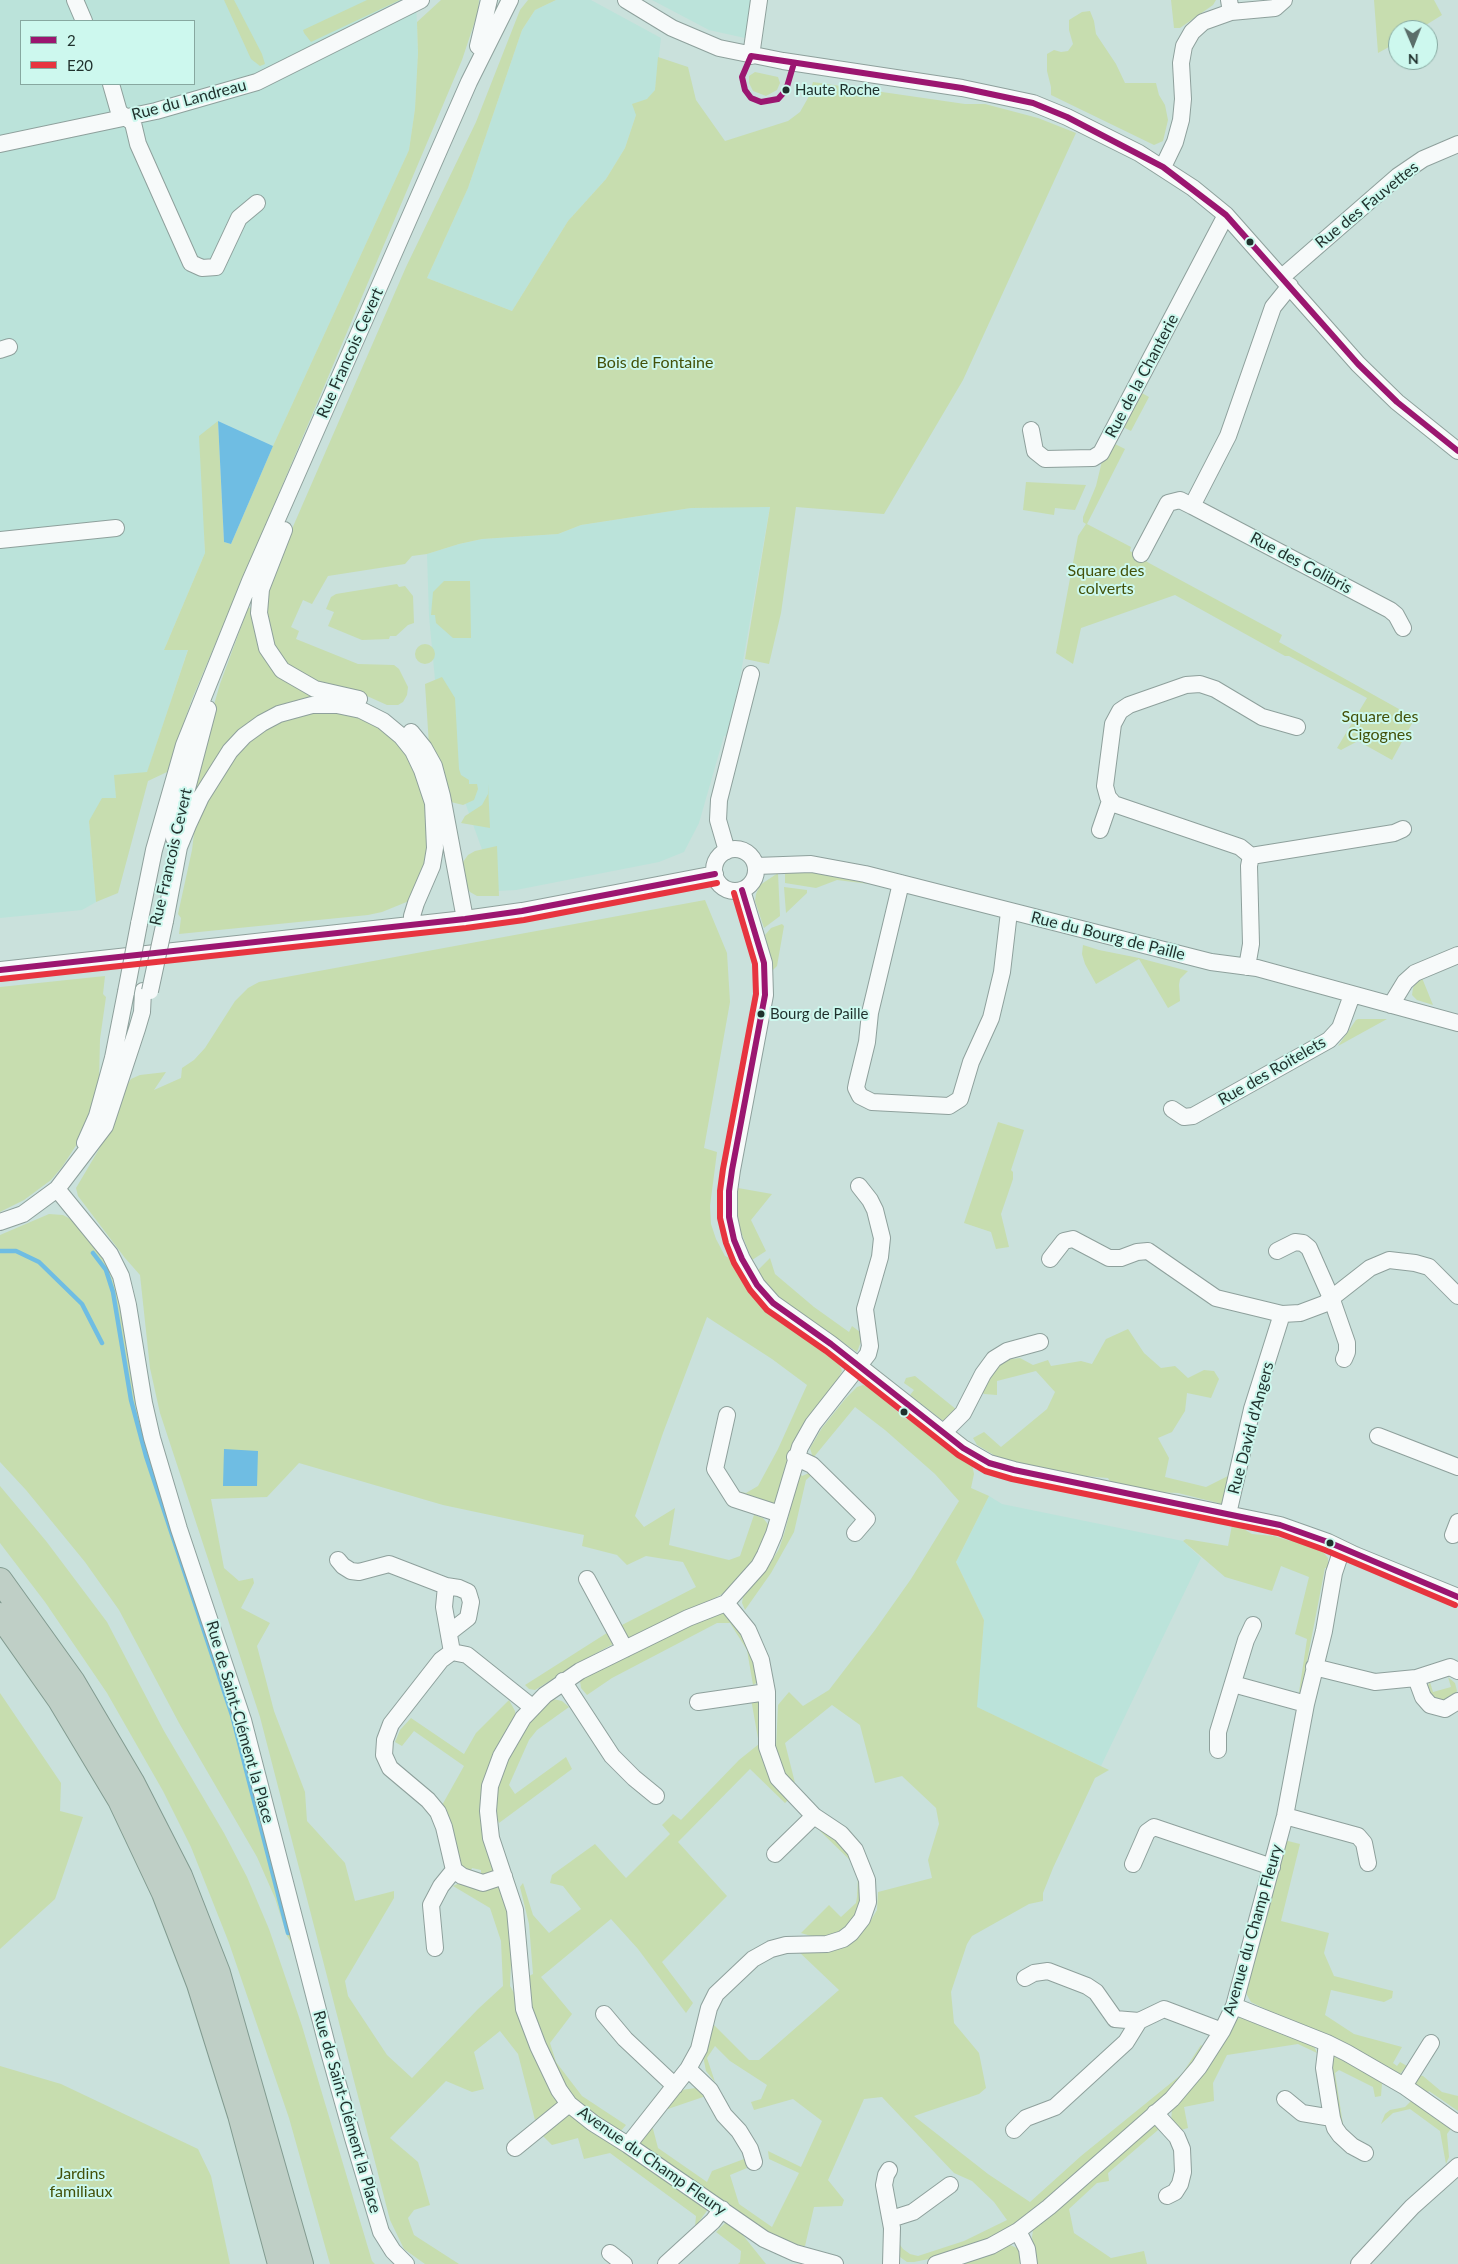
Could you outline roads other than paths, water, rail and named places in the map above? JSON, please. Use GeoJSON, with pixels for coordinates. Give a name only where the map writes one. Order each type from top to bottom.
{"type":"FeatureCollection","features":[{"type":"Feature","properties":{"kind":"highway"},"geometry":{"type":"LineString","coordinates":[[0,1580],[73,1682],[132,1782],[180,1876],[218,1973],[301,2264]]}},
{"type":"Feature","properties":{"kind":"highway"},"geometry":{"type":"LineString","coordinates":[[0,1615],[60,1700],[115,1792],[164,1893],[199,1984],[240,2115],[280,2264]]}},
{"type":"Feature","properties":{"kind":"street"},"geometry":{"type":"LineString","coordinates":[[75,0],[84,20]]}},
{"type":"Feature","properties":{"kind":"street","name":"Rue du Landreau"},"geometry":{"type":"LineString","coordinates":[[0,144],[126,118],[257,82],[421,0]]}},
{"type":"Feature","properties":{"kind":"street","name":"Rue Francois Cevert"},"geometry":{"type":"LineString","coordinates":[[469,82],[490,0]]}},
{"type":"Feature","properties":{"kind":"street","name":"Rue Francois Cevert"},"geometry":{"type":"LineString","coordinates":[[75,1168],[99,1107],[113,1058],[154,850],[184,745],[232,625],[469,82],[510,0]]}},
{"type":"Feature","properties":{"kind":"street"},"geometry":{"type":"LineString","coordinates":[[626,0],[686,35],[719,48],[751,56],[941,84],[1033,104],[1090,128],[1163,167],[1226,216],[1286,281],[1358,364],[1397,402],[1458,452]]}},
{"type":"Feature","properties":{"kind":"street"},"geometry":{"type":"LineString","coordinates":[[751,56],[758,0]]}},
{"type":"Feature","properties":{"kind":"street"},"geometry":{"type":"LineString","coordinates":[[1163,167],[1175,142],[1181,120],[1181,63],[1184,46],[1192,32],[1203,22],[1230,6],[1275,8],[1284,0]]}},
{"type":"Feature","properties":{"kind":"street"},"geometry":{"type":"LineString","coordinates":[[111,85],[119,112],[133,123],[138,144],[191,263],[202,268],[216,267],[239,218],[257,203]]}},
{"type":"Feature","properties":{"kind":"street","name":"Rue des Fauvettes"},"geometry":{"type":"LineString","coordinates":[[1286,281],[1398,176],[1423,159],[1455,151]]}},
{"type":"Feature","properties":{"kind":"street","name":"Rue de la Chanterie"},"geometry":{"type":"LineString","coordinates":[[1031,430],[1035,451],[1045,459],[1093,458],[1101,453],[1226,216]]}},
{"type":"Feature","properties":{"kind":"street"},"geometry":{"type":"LineString","coordinates":[[1192,506],[1228,436],[1273,307],[1286,281]]}},
{"type":"Feature","properties":{"kind":"street"},"geometry":{"type":"LineString","coordinates":[[294,482],[286,524],[261,589],[259,613],[268,648],[282,670],[315,689],[360,699],[390,712],[424,748],[434,766],[442,796],[465,919]]}},
{"type":"Feature","properties":{"kind":"street","name":"Rue des Colibris"},"geometry":{"type":"LineString","coordinates":[[1141,554],[1168,503],[1180,500],[1390,610],[1396,615],[1403,628]]}},
{"type":"Feature","properties":{"kind":"street"},"geometry":{"type":"LineString","coordinates":[[0,540],[116,528]]}},
{"type":"Feature","properties":{"kind":"street","name":"Rue Francois Cevert"},"geometry":{"type":"LineString","coordinates":[[0,1222],[23,1214],[57,1189],[106,1126],[142,1012],[160,922],[166,869],[186,787],[232,625]]}},
{"type":"Feature","properties":{"kind":"street"},"geometry":{"type":"LineString","coordinates":[[727,851],[718,820],[719,800],[751,674]]}},
{"type":"Feature","properties":{"kind":"street"},"geometry":{"type":"LineString","coordinates":[[1100,830],[1110,801],[1105,786],[1113,724],[1120,711],[1131,704],[1186,685],[1200,684],[1215,689],[1257,714],[1298,727]]}},
{"type":"Feature","properties":{"kind":"street"},"geometry":{"type":"LineString","coordinates":[[160,922],[180,847],[188,825],[201,797],[230,751],[244,736],[279,714],[312,705],[337,705],[361,710],[383,721],[401,736],[413,751],[422,770],[433,803],[435,848],[432,866],[412,916],[412,926]]}},
{"type":"Feature","properties":{"kind":"street"},"geometry":{"type":"LineString","coordinates":[[1110,801],[1123,809],[1240,847],[1251,856],[1394,833],[1403,829]]}},
{"type":"Feature","properties":{"kind":"street"},"geometry":{"type":"LineString","coordinates":[[738,850],[745,852],[753,859],[756,866],[753,882],[742,890],[733,891],[725,889],[718,882],[715,874],[716,862],[727,851],[738,850]]}},
{"type":"Feature","properties":{"kind":"street"},"geometry":{"type":"LineString","coordinates":[[1247,967],[1251,944],[1251,856]]}},
{"type":"Feature","properties":{"kind":"street","name":"Rue du Bourg de Paille"},"geometry":{"type":"LineString","coordinates":[[756,866],[811,864],[857,872],[1211,962],[1247,967],[1458,1023]]}},
{"type":"Feature","properties":{"kind":"street"},"geometry":{"type":"LineString","coordinates":[[0,970],[465,919],[540,908],[715,874]]}},
{"type":"Feature","properties":{"kind":"street"},"geometry":{"type":"LineString","coordinates":[[901,883],[870,1013],[867,1042],[857,1083],[857,1092],[860,1096],[872,1102],[949,1106],[960,1099],[971,1062],[992,1012],[1002,972],[1009,912]]}},
{"type":"Feature","properties":{"kind":"street"},"geometry":{"type":"LineString","coordinates":[[742,890],[761,954],[766,984],[762,1017],[729,1191],[731,1229],[742,1259],[765,1295],[781,1310],[859,1366],[977,1458],[1001,1466],[1280,1525],[1458,1597]]}},
{"type":"Feature","properties":{"kind":"street"},"geometry":{"type":"LineString","coordinates":[[1392,1005],[1404,982],[1415,973],[1458,955]]}},
{"type":"Feature","properties":{"kind":"street","name":"Rue des Roitelets"},"geometry":{"type":"LineString","coordinates":[[1172,1109],[1184,1118],[1193,1116],[1329,1040],[1340,1028],[1352,996]]}},
{"type":"Feature","properties":{"kind":"street","name":"Avenue du Champ Fleury"},"geometry":{"type":"LineString","coordinates":[[835,2264],[795,2253],[764,2239],[628,2145],[593,2124],[569,2104],[559,2090],[538,2046],[524,2009],[517,1922],[489,1829],[489,1794],[495,1770],[504,1750],[532,1707],[564,1681],[688,1618],[726,1603],[759,1566],[771,1545],[795,1457],[813,1424],[868,1354],[870,1346],[865,1309],[880,1256],[882,1238],[875,1210],[859,1186]]}},
{"type":"Feature","properties":{"kind":"street","name":"Rue de Saint-Clément la Place"},"geometry":{"type":"LineString","coordinates":[[57,1189],[110,1254],[121,1276],[152,1438],[179,1529],[243,1720],[353,2138],[381,2232],[393,2251],[406,2264]]}},
{"type":"Feature","properties":{"kind":"street"},"geometry":{"type":"LineString","coordinates":[[1050,1258],[1061,1244],[1073,1239],[1109,1258],[1121,1258],[1137,1252],[1148,1251],[1216,1298],[1282,1314],[1310,1310],[1332,1300],[1370,1268],[1390,1260],[1429,1267],[1458,1296]]}},
{"type":"Feature","properties":{"kind":"street"},"geometry":{"type":"LineString","coordinates":[[1277,1251],[1295,1242],[1306,1245],[1332,1300],[1347,1343],[1344,1359]]}},
{"type":"Feature","properties":{"kind":"street","name":"Rue David d'Angers"},"geometry":{"type":"LineString","coordinates":[[1228,1514],[1252,1409],[1282,1314]]}},
{"type":"Feature","properties":{"kind":"street"},"geometry":{"type":"LineString","coordinates":[[943,1433],[963,1413],[983,1374],[994,1359],[1007,1351],[1040,1342]]}},
{"type":"Feature","properties":{"kind":"street"},"geometry":{"type":"LineString","coordinates":[[727,1415],[715,1469],[734,1499],[780,1514]]}},
{"type":"Feature","properties":{"kind":"street"},"geometry":{"type":"LineString","coordinates":[[1378,1436],[1458,1467]]}},
{"type":"Feature","properties":{"kind":"street"},"geometry":{"type":"LineString","coordinates":[[795,1457],[812,1465],[867,1519],[855,1533]]}},
{"type":"Feature","properties":{"kind":"street","name":"Avenue du Champ Fleury"},"geometry":{"type":"LineString","coordinates":[[936,2264],[991,2246],[1018,2231],[1049,2207],[1155,2113],[1189,2080],[1222,2031],[1234,2006],[1285,1816],[1306,1704],[1324,1631],[1334,1573],[1342,1549]]}},
{"type":"Feature","properties":{"kind":"street"},"geometry":{"type":"LineString","coordinates":[[338,1560],[351,1571],[360,1572],[389,1564],[446,1586],[468,1592],[471,1602],[468,1618],[450,1632]]}},
{"type":"Feature","properties":{"kind":"street"},"geometry":{"type":"LineString","coordinates":[[586,1579],[625,1649]]}},
{"type":"Feature","properties":{"kind":"street"},"geometry":{"type":"LineString","coordinates":[[446,1586],[444,1607],[450,1632],[452,1652]]}},
{"type":"Feature","properties":{"kind":"street"},"geometry":{"type":"LineString","coordinates":[[628,2145],[688,2070],[699,2048],[712,2001],[753,1959],[765,1951],[778,1947],[835,1942],[851,1934],[862,1919],[868,1902],[868,1891],[860,1859],[841,1834],[826,1826],[814,1816],[778,1778],[770,1762],[766,1733],[767,1692],[755,1645],[748,1630],[726,1603]]}},
{"type":"Feature","properties":{"kind":"street"},"geometry":{"type":"LineString","coordinates":[[1218,1750],[1218,1732],[1246,1640],[1254,1625]]}},
{"type":"Feature","properties":{"kind":"street"},"geometry":{"type":"LineString","coordinates":[[504,1876],[483,1883],[462,1876],[454,1870],[438,1812],[428,1800],[390,1768],[386,1762],[384,1747],[391,1724],[441,1660],[452,1652],[467,1655],[532,1707]]}},
{"type":"Feature","properties":{"kind":"street"},"geometry":{"type":"LineString","coordinates":[[1314,1667],[1369,1682],[1391,1682],[1416,1678],[1450,1667],[1458,1671]]}},
{"type":"Feature","properties":{"kind":"street"},"geometry":{"type":"LineString","coordinates":[[1416,1678],[1423,1697],[1430,1705],[1444,1709],[1458,1701]]}},
{"type":"Feature","properties":{"kind":"street"},"geometry":{"type":"LineString","coordinates":[[564,1681],[612,1756],[656,1796]]}},
{"type":"Feature","properties":{"kind":"street"},"geometry":{"type":"LineString","coordinates":[[1233,1684],[1306,1704]]}},
{"type":"Feature","properties":{"kind":"street"},"geometry":{"type":"LineString","coordinates":[[698,1702],[767,1692]]}},
{"type":"Feature","properties":{"kind":"street"},"geometry":{"type":"LineString","coordinates":[[775,1854],[814,1816]]}},
{"type":"Feature","properties":{"kind":"street"},"geometry":{"type":"LineString","coordinates":[[1285,1816],[1358,1836],[1364,1843],[1368,1863]]}},
{"type":"Feature","properties":{"kind":"street"},"geometry":{"type":"LineString","coordinates":[[1133,1864],[1147,1832],[1154,1827],[1272,1867]]}},
{"type":"Feature","properties":{"kind":"street"},"geometry":{"type":"LineString","coordinates":[[435,1948],[431,1905],[441,1886],[454,1870]]}},
{"type":"Feature","properties":{"kind":"street"},"geometry":{"type":"LineString","coordinates":[[1025,1978],[1034,1973],[1048,1971],[1087,1986],[1096,1992],[1116,2019],[1139,2021],[1164,2009],[1222,2031]]}},
{"type":"Feature","properties":{"kind":"street"},"geometry":{"type":"LineString","coordinates":[[1234,2006],[1327,2043],[1404,2086],[1458,2124]]}},
{"type":"Feature","properties":{"kind":"street"},"geometry":{"type":"LineString","coordinates":[[604,2014],[625,2039],[675,2086]]}},
{"type":"Feature","properties":{"kind":"street"},"geometry":{"type":"LineString","coordinates":[[1014,2130],[1026,2118],[1055,2107],[1126,2042],[1139,2021]]}},
{"type":"Feature","properties":{"kind":"street"},"geometry":{"type":"LineString","coordinates":[[1327,2043],[1324,2068],[1335,2128],[1340,2135],[1365,2153]]}},
{"type":"Feature","properties":{"kind":"street"},"geometry":{"type":"LineString","coordinates":[[1404,2086],[1431,2043]]}},
{"type":"Feature","properties":{"kind":"street"},"geometry":{"type":"LineString","coordinates":[[688,2070],[710,2090],[724,2115],[739,2131],[750,2149],[754,2162]]}},
{"type":"Feature","properties":{"kind":"street"},"geometry":{"type":"LineString","coordinates":[[1285,2099],[1302,2113],[1332,2118]]}},
{"type":"Feature","properties":{"kind":"street"},"geometry":{"type":"LineString","coordinates":[[515,2148],[569,2104]]}},
{"type":"Feature","properties":{"kind":"street"},"geometry":{"type":"LineString","coordinates":[[1155,2113],[1177,2137],[1182,2149],[1183,2172],[1180,2184],[1175,2192],[1168,2196]]}},
{"type":"Feature","properties":{"kind":"street"},"geometry":{"type":"LineString","coordinates":[[1360,2264],[1412,2207],[1458,2166]]}},
{"type":"Feature","properties":{"kind":"street"},"geometry":{"type":"LineString","coordinates":[[889,2170],[884,2185],[891,2219],[891,2264]]}},
{"type":"Feature","properties":{"kind":"street"},"geometry":{"type":"LineString","coordinates":[[891,2219],[913,2212],[950,2186]]}},
{"type":"Feature","properties":{"kind":"street"},"geometry":{"type":"LineString","coordinates":[[666,2264],[713,2221],[722,2209]]}},
{"type":"Feature","properties":{"kind":"street"},"geometry":{"type":"LineString","coordinates":[[1018,2231],[1027,2249],[1029,2264]]}},
{"type":"Feature","properties":{"kind":"street"},"geometry":{"type":"LineString","coordinates":[[610,2253],[624,2264]]}},
{"type":"Feature","properties":{"kind":"water"},"geometry":{"type":"Polygon","coordinates":[[[218,421],[273,446],[231,544],[224,542],[218,421]]]}},
{"type":"Feature","properties":{"kind":"water"},"geometry":{"type":"Polygon","coordinates":[[[224,1449],[258,1451],[257,1486],[223,1486],[224,1449]]]}},
{"type":"Feature","properties":{"kind":"waterway"},"geometry":{"type":"LineString","coordinates":[[0,1251],[16,1251],[39,1262],[82,1304],[102,1343]]}},
{"type":"Feature","properties":{"kind":"waterway"},"geometry":{"type":"LineString","coordinates":[[93,1253],[106,1270],[113,1292],[131,1400],[146,1456],[232,1715],[288,1933]]}},
{"type":"Feature","properties":{"kind":"place","name":"Haute Roche"},"geometry":{"type":"Point","coordinates":[786,90]}},
{"type":"Feature","properties":{"kind":"place","name":"Bourg de Paille"},"geometry":{"type":"Point","coordinates":[761,1014]}},
{"type":"Feature","properties":{"kind":"park label","name":"Bois de Fontaine"},"geometry":{"type":"Point","coordinates":[655,363]}},
{"type":"Feature","properties":{"kind":"park label","name":"Square des colverts"},"geometry":{"type":"Point","coordinates":[1106,580]}},
{"type":"Feature","properties":{"kind":"park label","name":"Square des Cigognes"},"geometry":{"type":"Point","coordinates":[1380,726]}},
{"type":"Feature","properties":{"kind":"park label","name":"Jardins familiaux"},"geometry":{"type":"Point","coordinates":[81,2183]}}]}
